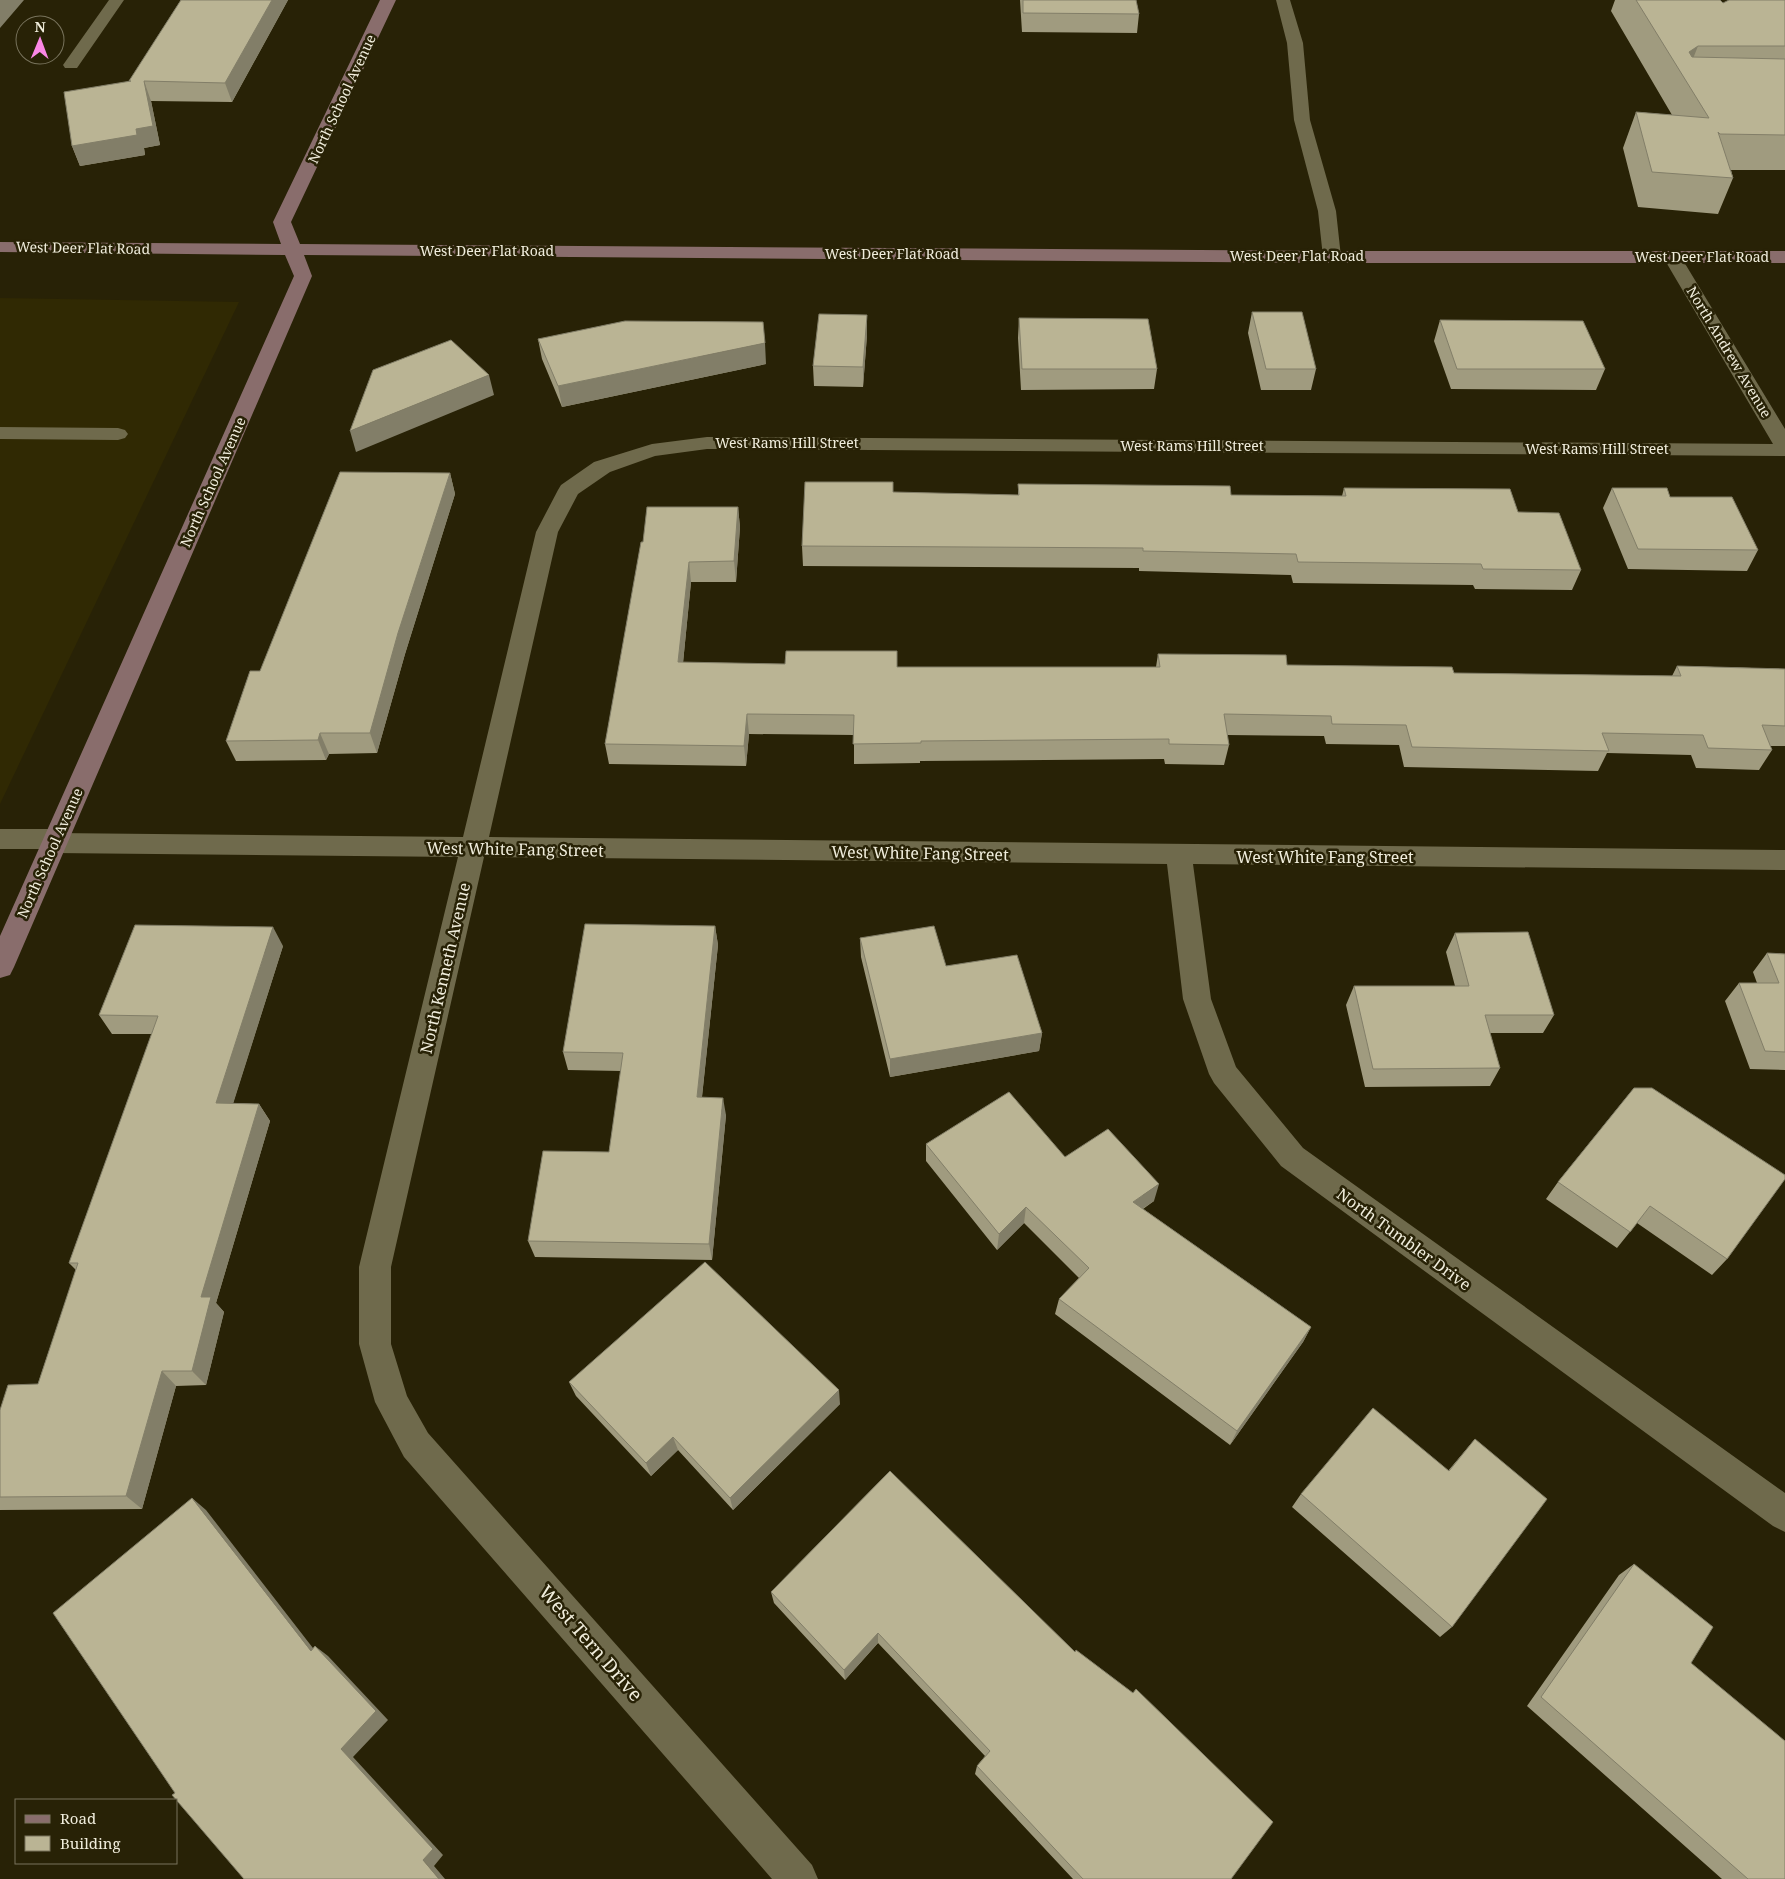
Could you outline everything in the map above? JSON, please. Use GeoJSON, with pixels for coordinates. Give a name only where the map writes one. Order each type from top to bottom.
{"type":"FeatureCollection","features":[{"type":"Feature","properties":{"kind":"main road","name":"North School Avenue"},"geometry":{"type":"LineString","coordinates":[[0,967],[303,276],[282,222],[388,0]]}},
{"type":"Feature","properties":{"kind":"main road","name":"West Deer Flat Road"},"geometry":{"type":"LineString","coordinates":[[0,247],[1332,257],[1785,257]]}},
{"type":"Feature","properties":{"kind":"street"},"geometry":{"type":"LineString","coordinates":[[71,65],[117,0]]}},
{"type":"Feature","properties":{"kind":"street"},"geometry":{"type":"LineString","coordinates":[[1283,0],[1296,43],[1302,120],[1327,211],[1332,257]]}},
{"type":"Feature","properties":{"kind":"street","name":"North Andrew Avenue"},"geometry":{"type":"LineString","coordinates":[[1672,257],[1785,446]]}},
{"type":"Feature","properties":{"kind":"street"},"geometry":{"type":"LineString","coordinates":[[0,433],[118,434]]}},
{"type":"Feature","properties":{"kind":"street","name":"West Rams Hill Street"},"geometry":{"type":"LineString","coordinates":[[602,466],[652,450],[707,443],[1785,450]]}},
{"type":"Feature","properties":{"kind":"street","name":"North Kenneth Avenue"},"geometry":{"type":"LineString","coordinates":[[392,1402],[375,1344],[375,1266],[547,532],[569,490],[602,466]]}},
{"type":"Feature","properties":{"kind":"street","name":"West White Fang Street"},"geometry":{"type":"LineString","coordinates":[[0,839],[472,848],[1785,860]]}},
{"type":"Feature","properties":{"kind":"street","name":"North Tumbler Drive"},"geometry":{"type":"LineString","coordinates":[[1179,855],[1197,999],[1224,1074],[1292,1157],[1785,1514]]}},
{"type":"Feature","properties":{"kind":"street","name":"West Tern Drive"},"geometry":{"type":"LineString","coordinates":[[392,1402],[416,1445],[798,1879]]}},
{"type":"Feature","properties":{"kind":"shaded area"},"geometry":{"type":"Polygon","coordinates":[[[0,298],[239,302],[0,804],[0,298]]]}},
{"type":"Feature","properties":{"kind":"building"},"geometry":{"type":"Polygon","coordinates":[[[181,0],[272,0],[225,83],[144,81],[153,126],[136,129],[137,135],[72,146],[64,92],[131,81],[129,81],[181,0]]]}},
{"type":"Feature","properties":{"kind":"building"},"geometry":{"type":"Polygon","coordinates":[[[1023,0],[1136,0],[1139,14],[1023,13],[1023,0]]]}},
{"type":"Feature","properties":{"kind":"building"},"geometry":{"type":"Polygon","coordinates":[[[1636,0],[1720,0],[1723,3],[1729,0],[1785,0],[1785,46],[1698,46],[1689,52],[1692,57],[1785,59],[1785,135],[1720,134],[1718,132],[1733,178],[1652,172],[1636,112],[1709,118],[1636,0]]]}},
{"type":"Feature","properties":{"kind":"building"},"geometry":{"type":"Polygon","coordinates":[[[1252,312],[1302,312],[1316,369],[1266,369],[1252,312]]]}},
{"type":"Feature","properties":{"kind":"building"},"geometry":{"type":"Polygon","coordinates":[[[819,314],[867,315],[863,367],[813,366],[819,314]]]}},
{"type":"Feature","properties":{"kind":"building"},"geometry":{"type":"Polygon","coordinates":[[[1019,318],[1148,319],[1157,369],[1022,369],[1019,318]]]}},
{"type":"Feature","properties":{"kind":"building"},"geometry":{"type":"Polygon","coordinates":[[[1440,320],[1583,321],[1605,369],[1457,369],[1440,320]]]}},
{"type":"Feature","properties":{"kind":"building"},"geometry":{"type":"Polygon","coordinates":[[[625,321],[763,322],[765,343],[558,386],[538,339],[625,321]]]}},
{"type":"Feature","properties":{"kind":"building"},"geometry":{"type":"Polygon","coordinates":[[[451,340],[489,375],[350,431],[373,370],[451,340]]]}},
{"type":"Feature","properties":{"kind":"building"},"geometry":{"type":"Polygon","coordinates":[[[340,472],[450,473],[398,633],[370,733],[320,733],[318,740],[226,741],[250,671],[260,671],[340,472]]]}},
{"type":"Feature","properties":{"kind":"building"},"geometry":{"type":"Polygon","coordinates":[[[805,482],[893,482],[893,492],[1019,495],[1018,484],[1230,486],[1231,495],[1346,496],[1344,488],[1510,489],[1518,512],[1559,513],[1581,570],[1483,569],[1481,564],[1298,562],[1296,554],[1143,551],[1143,548],[802,546],[805,482]]]}},
{"type":"Feature","properties":{"kind":"building"},"geometry":{"type":"Polygon","coordinates":[[[1612,488],[1667,488],[1670,497],[1732,497],[1758,550],[1638,549],[1612,488]]]}},
{"type":"Feature","properties":{"kind":"building"},"geometry":{"type":"Polygon","coordinates":[[[647,507],[738,507],[734,561],[689,562],[678,662],[785,664],[786,651],[897,651],[897,667],[1160,667],[1158,654],[1286,655],[1287,665],[1452,667],[1454,673],[1681,676],[1677,666],[1785,669],[1785,726],[1762,725],[1772,750],[1708,748],[1703,735],[1602,733],[1609,751],[1412,747],[1406,725],[1332,724],[1331,716],[1224,714],[1229,745],[1169,744],[1169,739],[921,741],[921,743],[853,744],[854,715],[747,714],[744,746],[605,744],[641,542],[643,542],[647,507]]]}},
{"type":"Feature","properties":{"kind":"building"},"geometry":{"type":"Polygon","coordinates":[[[585,924],[715,926],[697,1097],[723,1098],[709,1244],[528,1241],[543,1151],[609,1152],[623,1053],[563,1052],[585,924]]]}},
{"type":"Feature","properties":{"kind":"building"},"geometry":{"type":"Polygon","coordinates":[[[135,925],[273,927],[216,1103],[259,1104],[201,1297],[211,1297],[192,1371],[162,1371],[126,1496],[0,1497],[0,1410],[8,1385],[38,1384],[78,1263],[69,1263],[158,1016],[99,1015],[135,925]]]}},
{"type":"Feature","properties":{"kind":"building"},"geometry":{"type":"Polygon","coordinates":[[[934,926],[946,966],[1017,955],[1042,1033],[890,1059],[860,938],[934,926]]]}},
{"type":"Feature","properties":{"kind":"building"},"geometry":{"type":"Polygon","coordinates":[[[1528,932],[1554,1015],[1485,1015],[1500,1068],[1373,1069],[1354,986],[1469,986],[1455,933],[1528,932]]]}},
{"type":"Feature","properties":{"kind":"building"},"geometry":{"type":"Polygon","coordinates":[[[1767,953],[1785,954],[1785,1052],[1765,1051],[1739,983],[1779,983],[1767,953]]]}},
{"type":"Feature","properties":{"kind":"building"},"geometry":{"type":"Polygon","coordinates":[[[1634,1088],[1652,1088],[1785,1175],[1785,1179],[1727,1259],[1650,1206],[1630,1232],[1558,1182],[1634,1088]]]}},
{"type":"Feature","properties":{"kind":"building"},"geometry":{"type":"Polygon","coordinates":[[[1009,1092],[1065,1157],[1108,1129],[1159,1184],[1133,1202],[1311,1327],[1237,1431],[1059,1299],[1089,1268],[1026,1207],[999,1234],[926,1144],[1009,1092]]]}},
{"type":"Feature","properties":{"kind":"building"},"geometry":{"type":"Polygon","coordinates":[[[705,1262],[839,1390],[730,1498],[673,1437],[646,1463],[569,1382],[705,1262]]]}},
{"type":"Feature","properties":{"kind":"building"},"geometry":{"type":"Polygon","coordinates":[[[1373,1408],[1449,1471],[1475,1439],[1547,1499],[1452,1627],[1301,1494],[1373,1408]]]}},
{"type":"Feature","properties":{"kind":"building"},"geometry":{"type":"Polygon","coordinates":[[[890,1471],[1075,1652],[1076,1650],[1133,1693],[1136,1689],[1273,1822],[1231,1879],[1083,1879],[977,1766],[990,1751],[878,1633],[844,1670],[771,1592],[890,1471]]]}},
{"type":"Feature","properties":{"kind":"building"},"geometry":{"type":"Polygon","coordinates":[[[192,1498],[311,1651],[315,1646],[376,1711],[341,1749],[433,1849],[423,1860],[439,1879],[244,1879],[178,1802],[178,1799],[172,1795],[175,1793],[53,1613],[192,1498]]]}},
{"type":"Feature","properties":{"kind":"building"},"geometry":{"type":"Polygon","coordinates":[[[1634,1564],[1713,1627],[1691,1663],[1785,1741],[1785,1879],[1748,1879],[1541,1697],[1634,1564]]]}}]}
